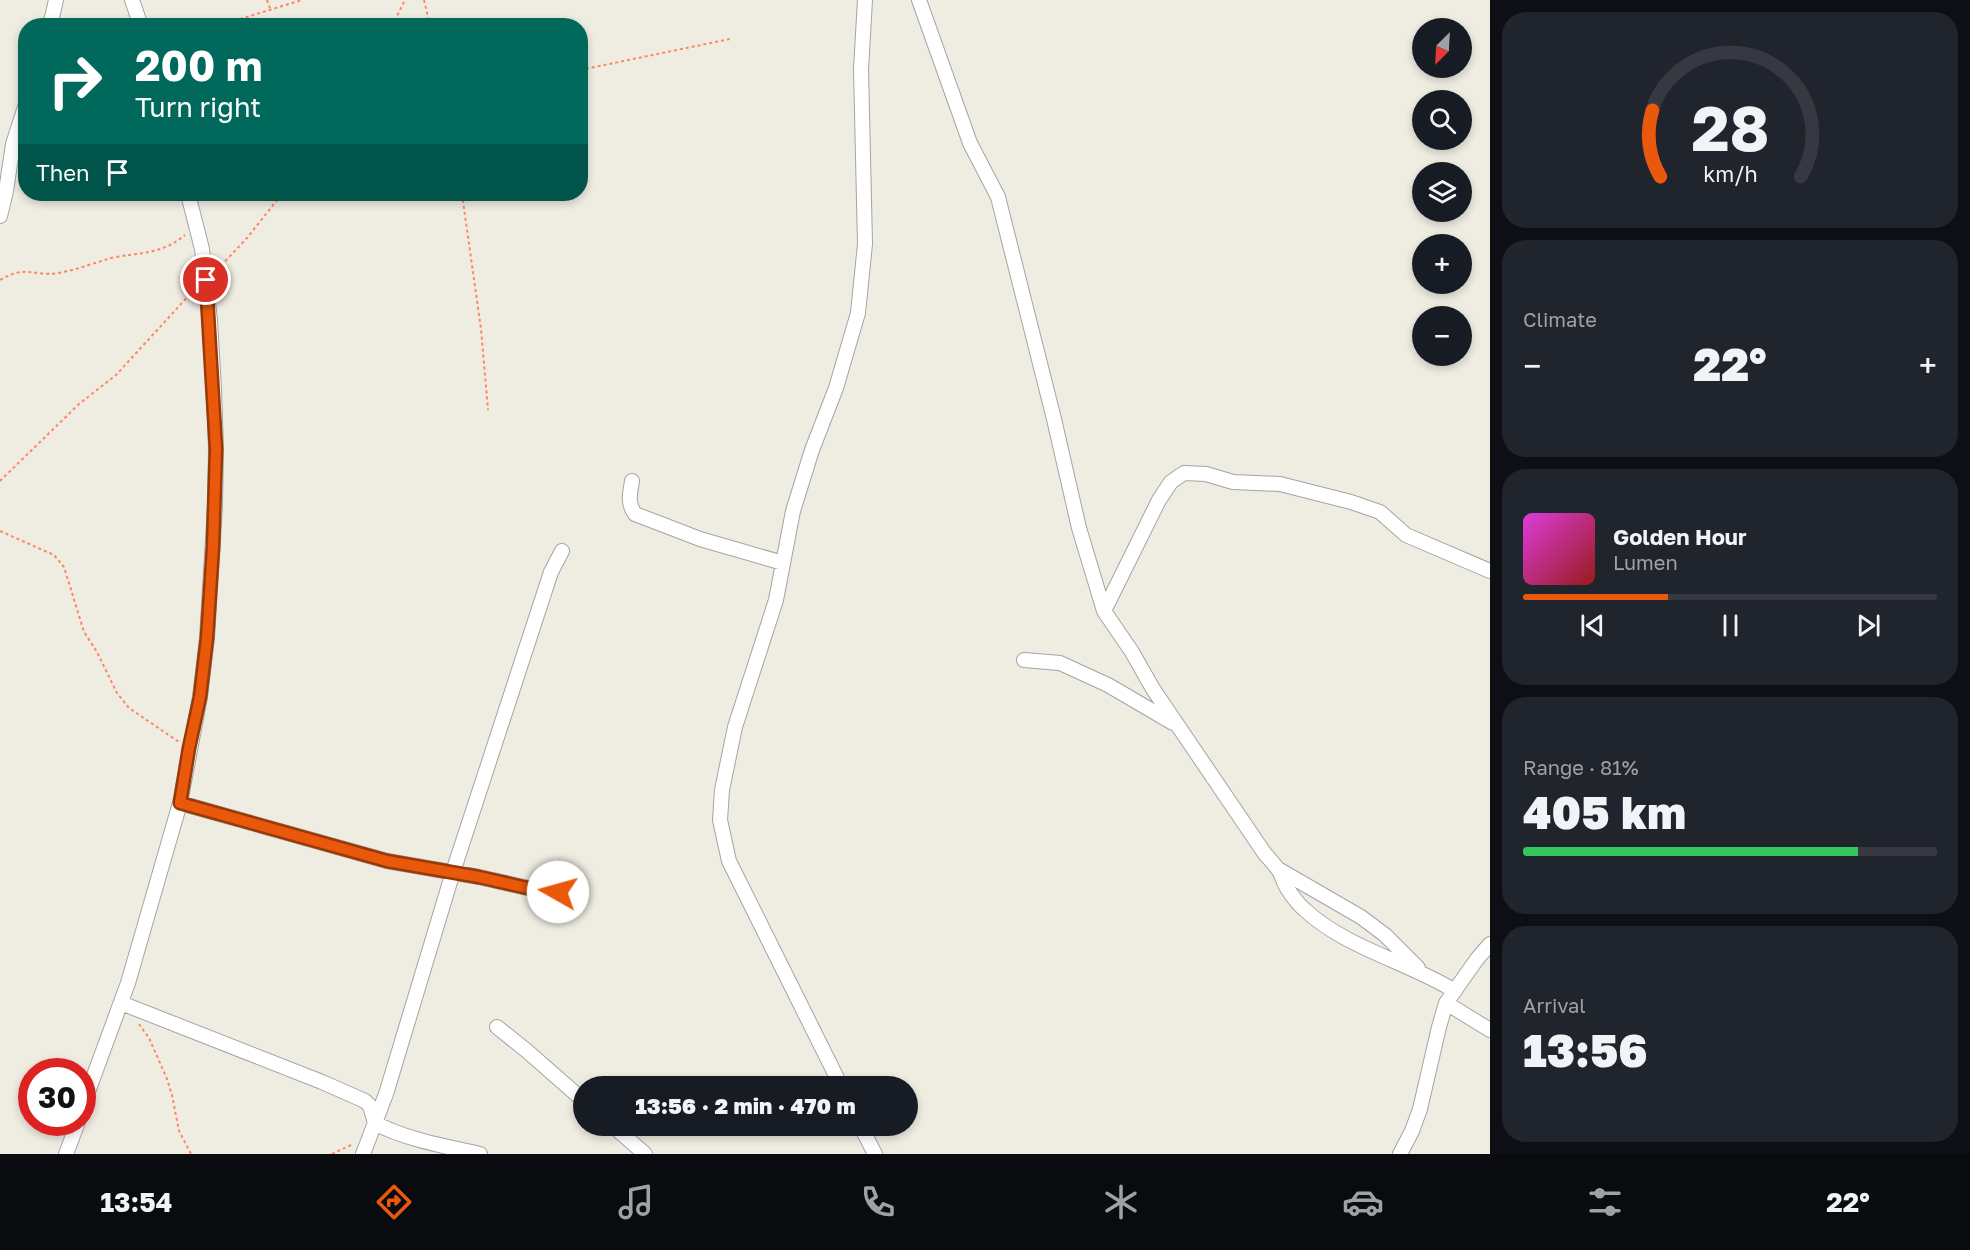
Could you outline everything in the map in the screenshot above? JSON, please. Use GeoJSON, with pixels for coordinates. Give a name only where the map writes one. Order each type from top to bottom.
{"type":"FeatureCollection","features":[{"type":"Feature","properties":{"kind":"street"},"geometry":{"type":"LineString","coordinates":[[52,18],[56,0]]}},
{"type":"Feature","properties":{"kind":"street"},"geometry":{"type":"LineString","coordinates":[[132,0],[138,18]]}},
{"type":"Feature","properties":{"kind":"street"},"geometry":{"type":"LineString","coordinates":[[836,1076],[729,861],[720,820],[722,790],[735,727],[776,600],[794,511],[812,450],[836,388],[858,313],[865,244],[861,69],[865,0]]}},
{"type":"Feature","properties":{"kind":"street"},"geometry":{"type":"LineString","coordinates":[[919,0],[970,143],[998,197],[1079,528],[1104,610],[1177,725],[1265,854],[1278,869],[1287,889],[1304,909],[1324,925],[1455,990]]}},
{"type":"Feature","properties":{"kind":"street"},"geometry":{"type":"LineString","coordinates":[[0,216],[18,129]]}},
{"type":"Feature","properties":{"kind":"street"},"geometry":{"type":"LineString","coordinates":[[96,1076],[127,1005],[180,803],[200,697],[207,638],[216,449],[206,280],[202,249],[190,201]]}},
{"type":"Feature","properties":{"kind":"street"},"geometry":{"type":"LineString","coordinates":[[1104,610],[1159,500],[1171,482],[1184,473],[1206,474],[1233,482],[1280,484],[1351,502],[1380,513],[1406,535],[1490,571]]}},
{"type":"Feature","properties":{"kind":"street"},"geometry":{"type":"LineString","coordinates":[[632,481],[629,499],[630,508],[635,514],[700,538],[783,563]]}},
{"type":"Feature","properties":{"kind":"street"},"geometry":{"type":"LineString","coordinates":[[366,1148],[551,572],[562,551]]}},
{"type":"Feature","properties":{"kind":"street"},"geometry":{"type":"LineString","coordinates":[[1024,660],[1060,663],[1108,685],[1177,725]]}},
{"type":"Feature","properties":{"kind":"street"},"geometry":{"type":"LineString","coordinates":[[180,803],[387,861],[558,892]]}},
{"type":"Feature","properties":{"kind":"street"},"geometry":{"type":"LineString","coordinates":[[1278,869],[1361,917],[1385,936],[1422,972]]}},
{"type":"Feature","properties":{"kind":"street"},"geometry":{"type":"LineString","coordinates":[[1400,1154],[1420,1109],[1446,1003],[1490,944]]}},
{"type":"Feature","properties":{"kind":"street"},"geometry":{"type":"LineString","coordinates":[[1446,1003],[1490,1030]]}},
{"type":"Feature","properties":{"kind":"street"},"geometry":{"type":"LineString","coordinates":[[127,1005],[322,1082],[364,1101],[370,1106],[375,1123]]}},
{"type":"Feature","properties":{"kind":"street"},"geometry":{"type":"LineString","coordinates":[[496,1027],[573,1091]]}},
{"type":"Feature","properties":{"kind":"street"},"geometry":{"type":"LineString","coordinates":[[375,1123],[408,1136],[480,1154]]}},
{"type":"Feature","properties":{"kind":"street"},"geometry":{"type":"LineString","coordinates":[[66,1154],[73,1136]]}},
{"type":"Feature","properties":{"kind":"street"},"geometry":{"type":"LineString","coordinates":[[625,1136],[645,1154]]}},
{"type":"Feature","properties":{"kind":"street"},"geometry":{"type":"LineString","coordinates":[[866,1136],[875,1154]]}},
{"type":"Feature","properties":{"kind":"path"},"geometry":{"type":"LineString","coordinates":[[267,0],[270,8]]}},
{"type":"Feature","properties":{"kind":"path"},"geometry":{"type":"LineString","coordinates":[[241,18],[302,0]]}},
{"type":"Feature","properties":{"kind":"path"},"geometry":{"type":"LineString","coordinates":[[396,18],[405,0]]}},
{"type":"Feature","properties":{"kind":"path"},"geometry":{"type":"LineString","coordinates":[[424,0],[428,18]]}},
{"type":"Feature","properties":{"kind":"path"},"geometry":{"type":"LineString","coordinates":[[588,68],[730,39]]}},
{"type":"Feature","properties":{"kind":"path"},"geometry":{"type":"LineString","coordinates":[[0,481],[79,404],[116,375],[183,300],[227,260],[276,201]]}},
{"type":"Feature","properties":{"kind":"path"},"geometry":{"type":"LineString","coordinates":[[463,201],[481,329],[488,410]]}},
{"type":"Feature","properties":{"kind":"path"},"geometry":{"type":"LineString","coordinates":[[0,280],[19,271],[58,273],[114,258],[156,252],[173,245],[196,226]]}},
{"type":"Feature","properties":{"kind":"path"},"geometry":{"type":"LineString","coordinates":[[0,531],[59,559],[64,567],[84,632],[97,652],[117,693],[129,708],[189,748]]}},
{"type":"Feature","properties":{"kind":"path"},"geometry":{"type":"LineString","coordinates":[[127,1005],[149,1038],[167,1078],[179,1131],[191,1154]]}},
{"type":"Feature","properties":{"kind":"path"},"geometry":{"type":"LineString","coordinates":[[332,1154],[354,1144],[366,1148]]}},
{"type":"Feature","properties":{"kind":"route"},"geometry":{"type":"LineString","coordinates":[[206,280],[216,449],[213,547],[207,638],[200,697],[180,803],[387,861],[558,892]]}}]}
